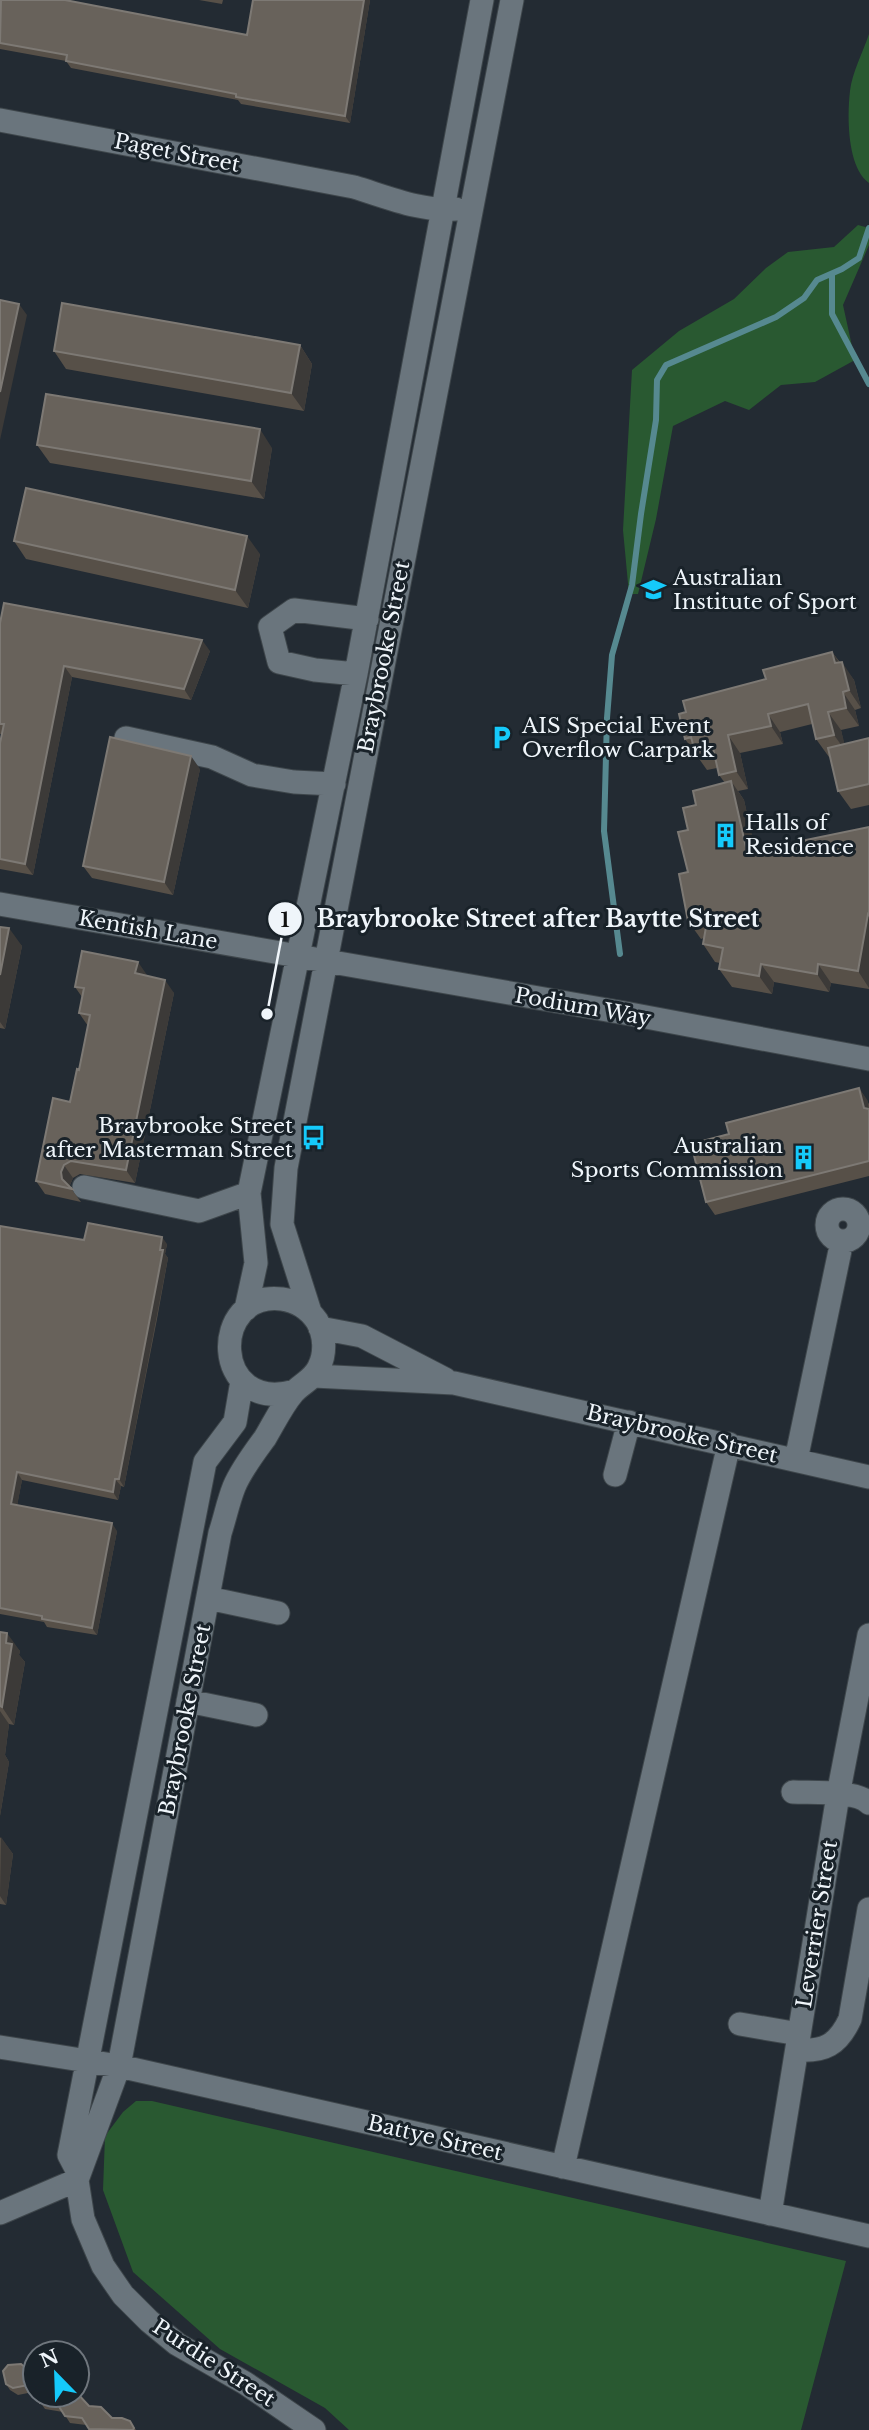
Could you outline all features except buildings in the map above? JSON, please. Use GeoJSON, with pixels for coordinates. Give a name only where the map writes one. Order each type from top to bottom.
{"type":"FeatureCollection","features":[{"type":"Feature","properties":{"kind":"street","name":"Braybrooke Street"},"geometry":{"type":"LineString","coordinates":[[247,1309],[256,1263],[249,1192],[367,619],[482,0]]}},
{"type":"Feature","properties":{"kind":"street","name":"Braybrooke Street"},"geometry":{"type":"LineString","coordinates":[[454,1383],[362,1336],[315,1320],[282,1224],[286,1168],[512,0]]}},
{"type":"Feature","properties":{"kind":"street","name":"Paget Street"},"geometry":{"type":"LineString","coordinates":[[0,120],[354,187],[406,188],[444,203],[471,208]]}},
{"type":"Feature","properties":{"kind":"street"},"geometry":{"type":"LineString","coordinates":[[356,674],[315,670],[279,662],[270,627],[293,610],[367,619]]}},
{"type":"Feature","properties":{"kind":"street"},"geometry":{"type":"LineString","coordinates":[[126,738],[212,757],[252,775],[294,782],[334,783]]}},
{"type":"Feature","properties":{"kind":"street","name":"Kentish Lane"},"geometry":{"type":"LineString","coordinates":[[0,904],[296,957]]}},
{"type":"Feature","properties":{"kind":"street","name":"Podium Way"},"geometry":{"type":"LineString","coordinates":[[296,957],[630,1014],[869,1059]]}},
{"type":"Feature","properties":{"kind":"street"},"geometry":{"type":"LineString","coordinates":[[84,1187],[199,1211],[249,1192]]}},
{"type":"Feature","properties":{"kind":"street"},"geometry":{"type":"LineString","coordinates":[[796,1460],[842,1241]]}},
{"type":"Feature","properties":{"kind":"street"},"geometry":{"type":"LineString","coordinates":[[279,1299],[290,1301],[315,1320],[324,1353],[321,1365],[314,1376],[295,1391],[273,1395],[251,1388],[242,1381],[230,1362],[229,1338],[238,1317],[247,1309],[256,1303],[279,1299]]}},
{"type":"Feature","properties":{"kind":"street","name":"Braybrooke Street"},"geometry":{"type":"LineString","coordinates":[[314,1376],[454,1383],[869,1477]]}},
{"type":"Feature","properties":{"kind":"street","name":"Braybrooke Street"},"geometry":{"type":"LineString","coordinates":[[89,2060],[205,1462],[235,1422],[242,1381]]}},
{"type":"Feature","properties":{"kind":"street","name":"Braybrooke Street"},"geometry":{"type":"LineString","coordinates":[[119,2066],[220,1533],[235,1485],[295,1391]]}},
{"type":"Feature","properties":{"kind":"street"},"geometry":{"type":"LineString","coordinates":[[615,1475],[629,1422]]}},
{"type":"Feature","properties":{"kind":"street"},"geometry":{"type":"LineString","coordinates":[[563,2167],[729,1444]]}},
{"type":"Feature","properties":{"kind":"street"},"geometry":{"type":"LineString","coordinates":[[192,1526],[220,1533]]}},
{"type":"Feature","properties":{"kind":"street"},"geometry":{"type":"LineString","coordinates":[[208,1598],[278,1613]]}},
{"type":"Feature","properties":{"kind":"street","name":"Leverrier Street"},"geometry":{"type":"LineString","coordinates":[[770,2214],[838,1795],[869,1635]]}},
{"type":"Feature","properties":{"kind":"street"},"geometry":{"type":"LineString","coordinates":[[188,1701],[256,1715]]}},
{"type":"Feature","properties":{"kind":"street"},"geometry":{"type":"LineString","coordinates":[[793,1792],[852,1794],[869,1803]]}},
{"type":"Feature","properties":{"kind":"street"},"geometry":{"type":"LineString","coordinates":[[740,2024],[798,2042],[815,2051],[825,2047],[845,2031],[850,2019],[869,1909]]}},
{"type":"Feature","properties":{"kind":"street","name":"Battye Street"},"geometry":{"type":"LineString","coordinates":[[0,2047],[119,2066],[869,2236]]}},
{"type":"Feature","properties":{"kind":"street","name":"Purdie Street"},"geometry":{"type":"LineString","coordinates":[[89,2060],[69,2155],[78,2176],[83,2219],[103,2266],[123,2295],[177,2344],[245,2383],[314,2430]]}},
{"type":"Feature","properties":{"kind":"street"},"geometry":{"type":"LineString","coordinates":[[0,2213],[78,2176],[87,2158],[119,2066]]}},
{"type":"Feature","properties":{"kind":"green space"},"geometry":{"type":"Polygon","coordinates":[[[869,34],[869,183],[856,166],[853,154],[849,102],[855,70],[869,34]]]}},
{"type":"Feature","properties":{"kind":"green space"},"geometry":{"type":"Polygon","coordinates":[[[858,225],[869,228],[869,245],[843,305],[855,360],[815,382],[781,385],[749,410],[725,401],[673,426],[656,519],[638,594],[629,594],[623,530],[632,370],[679,331],[734,299],[766,268],[788,252],[834,247],[858,225]]]}},
{"type":"Feature","properties":{"kind":"green space"},"geometry":{"type":"Polygon","coordinates":[[[136,2101],[152,2101],[846,2261],[801,2430],[349,2430],[325,2408],[220,2349],[133,2272],[103,2190],[105,2136],[123,2112],[136,2101]]]}},
{"type":"Feature","properties":{"kind":"waterway"},"geometry":{"type":"LineString","coordinates":[[620,954],[604,831],[607,718],[612,655],[632,585],[656,420],[657,380],[666,365],[776,317],[804,298],[817,280],[859,258],[869,228]]}},
{"type":"Feature","properties":{"kind":"waterway"},"geometry":{"type":"LineString","coordinates":[[832,274],[832,314],[869,384]]}},
{"type":"Feature","properties":{"kind":"place","name":"Australian Institute of Sport"},"geometry":{"type":"Point","coordinates":[653,590]}},
{"type":"Feature","properties":{"kind":"place","name":"AIS Special Event Overflow Carpark"},"geometry":{"type":"Point","coordinates":[502,738]}},
{"type":"Feature","properties":{"kind":"place","name":"Halls of Residence"},"geometry":{"type":"Point","coordinates":[725,835]}},
{"type":"Feature","properties":{"kind":"place","name":"Braybrooke Street after Baytte Street"},"geometry":{"type":"Point","coordinates":[267,1014]}},
{"type":"Feature","properties":{"kind":"place","name":"Braybrooke Street after Masterman Street"},"geometry":{"type":"Point","coordinates":[313,1138]}},
{"type":"Feature","properties":{"kind":"place","name":"Australian Sports Commission"},"geometry":{"type":"Point","coordinates":[803,1158]}}]}
